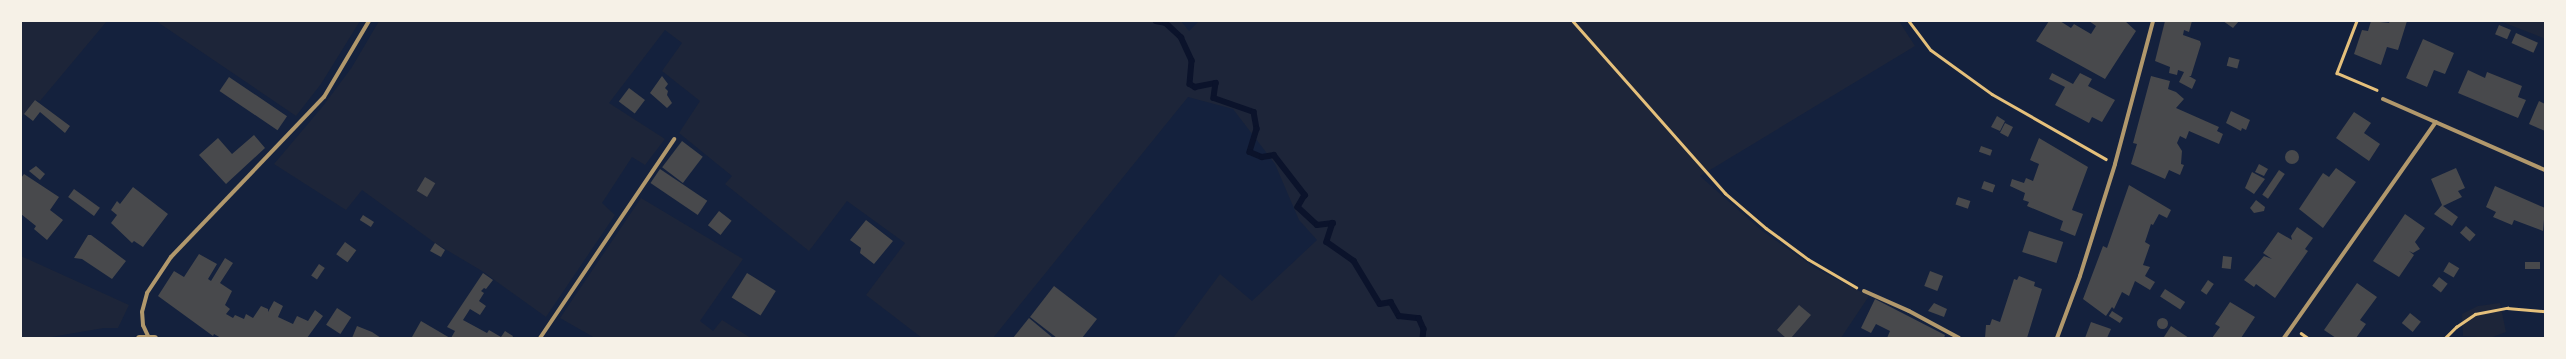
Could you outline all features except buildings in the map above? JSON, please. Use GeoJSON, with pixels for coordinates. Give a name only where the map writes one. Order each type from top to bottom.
{"type":"FeatureCollection","features":[{"type":"Feature","properties":{"kind":"street"},"geometry":{"type":"LineString","coordinates":[[151,338],[143,325],[142,312],[147,293],[171,257],[324,97],[369,21]]}},
{"type":"Feature","properties":{"kind":"street"},"geometry":{"type":"LineString","coordinates":[[2057,338],[2080,276],[2115,164],[2153,21]]}},
{"type":"Feature","properties":{"kind":"street"},"geometry":{"type":"LineString","coordinates":[[2383,99],[2545,170]]}},
{"type":"Feature","properties":{"kind":"street"},"geometry":{"type":"LineString","coordinates":[[2284,338],[2436,122]]}},
{"type":"Feature","properties":{"kind":"street"},"geometry":{"type":"LineString","coordinates":[[540,338],[674,139]]}},
{"type":"Feature","properties":{"kind":"street"},"geometry":{"type":"LineString","coordinates":[[1864,291],[1909,311],[1959,338]]}},
{"type":"Feature","properties":{"kind":"street"},"geometry":{"type":"LineString","coordinates":[[139,338],[151,338]]}},
{"type":"Feature","properties":{"kind":"path"},"geometry":{"type":"LineString","coordinates":[[1573,21],[1725,193],[1766,228],[1808,259],[1864,291]]}},
{"type":"Feature","properties":{"kind":"path"},"geometry":{"type":"LineString","coordinates":[[1909,21],[1931,50],[1992,94],[2115,164]]}},
{"type":"Feature","properties":{"kind":"path"},"geometry":{"type":"LineString","coordinates":[[2357,21],[2337,73],[2377,90],[2383,99]]}},
{"type":"Feature","properties":{"kind":"path"},"geometry":{"type":"LineString","coordinates":[[2445,338],[2456,326],[2475,314],[2507,308],[2545,311]]}},
{"type":"Feature","properties":{"kind":"shaded area"},"geometry":{"type":"Polygon","coordinates":[[[21,21],[107,21],[40,101],[35,100],[21,118],[21,21]]]}},
{"type":"Feature","properties":{"kind":"shaded area"},"geometry":{"type":"Polygon","coordinates":[[[156,21],[360,21],[321,84],[296,116],[156,21]]]}},
{"type":"Feature","properties":{"kind":"shaded area"},"geometry":{"type":"Polygon","coordinates":[[[379,21],[1181,21],[1189,31],[1199,21],[1899,21],[1915,46],[1700,176],[1761,230],[1815,268],[1869,296],[1841,338],[1173,338],[1220,274],[1252,301],[1317,240],[1299,220],[1275,164],[1233,109],[1188,97],[993,338],[922,338],[866,295],[905,243],[847,201],[809,251],[725,184],[732,176],[679,133],[700,101],[662,71],[682,43],[665,30],[609,103],[665,139],[645,165],[632,157],[602,203],[615,215],[546,317],[482,271],[435,243],[362,190],[346,210],[274,164],[323,106],[352,67],[379,21]]]}},
{"type":"Feature","properties":{"kind":"shaded area"},"geometry":{"type":"Polygon","coordinates":[[[2500,21],[2545,21],[2545,40],[2543,38],[2500,21]]]}},
{"type":"Feature","properties":{"kind":"shaded area"},"geometry":{"type":"Polygon","coordinates":[[[641,198],[743,259],[700,321],[713,331],[722,320],[751,338],[595,338],[560,318],[641,198]]]}},
{"type":"Feature","properties":{"kind":"shaded area"},"geometry":{"type":"Polygon","coordinates":[[[21,256],[129,305],[118,328],[104,328],[45,338],[21,338],[21,256]]]}},
{"type":"Feature","properties":{"kind":"shaded area"},"geometry":{"type":"Polygon","coordinates":[[[2500,303],[2506,332],[2490,338],[2463,336],[2462,314],[2478,306],[2500,303]]]}},
{"type":"Feature","properties":{"kind":"waterway"},"geometry":{"type":"LineString","coordinates":[[1156,21],[1166,23],[1181,37],[1192,61],[1190,84],[1195,87],[1216,83],[1214,98],[1254,112],[1257,129],[1250,152],[1262,157],[1274,155],[1305,195],[1298,207],[1317,225],[1333,223],[1327,242],[1354,261],[1380,304],[1391,302],[1399,316],[1419,318],[1424,329],[1423,338]]}}]}
